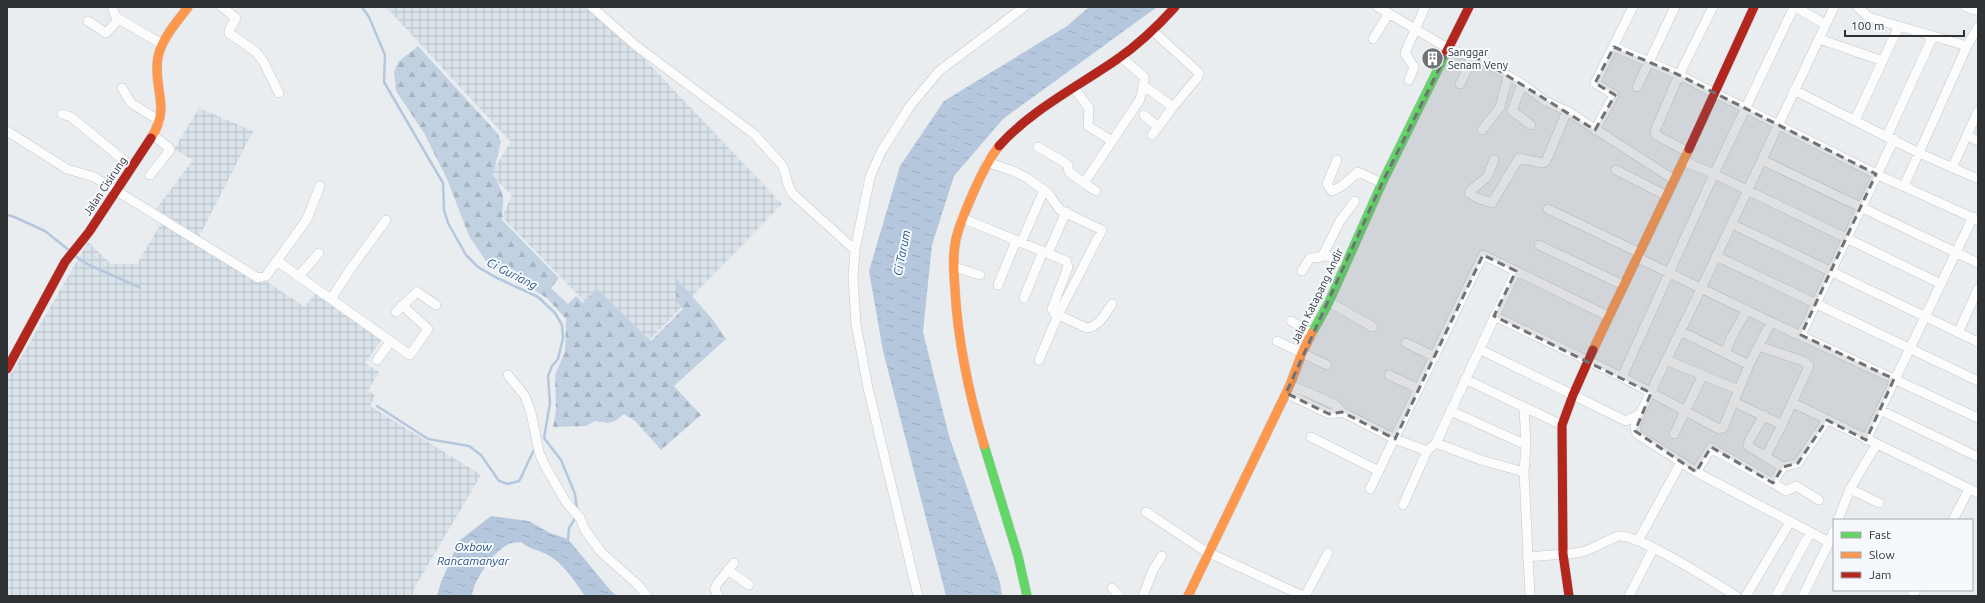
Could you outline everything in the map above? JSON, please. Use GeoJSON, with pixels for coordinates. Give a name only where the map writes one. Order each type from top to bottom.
{"type":"FeatureCollection","features":[{"type":"Feature","properties":{"kind":"street"},"geometry":{"type":"LineString","coordinates":[[112,7],[114,15],[119,19],[162,44]]}},
{"type":"Feature","properties":{"kind":"street","name":"Jalan Cisirung"},"geometry":{"type":"LineString","coordinates":[[7,369],[56,275],[116,192],[153,135],[160,121],[162,106],[157,69],[158,57],[162,44],[188,7]]}},
{"type":"Feature","properties":{"kind":"street"},"geometry":{"type":"LineString","coordinates":[[222,7],[236,18],[229,33],[256,52],[263,61],[279,93]]}},
{"type":"Feature","properties":{"kind":"street"},"geometry":{"type":"LineString","coordinates":[[592,7],[635,45],[754,134],[782,165],[785,171],[788,188],[793,194],[855,250]]}},
{"type":"Feature","properties":{"kind":"street"},"geometry":{"type":"LineString","coordinates":[[918,596],[868,388],[856,324],[853,278],[855,250],[870,177],[881,152],[910,106],[940,71],[1024,7]]}},
{"type":"Feature","properties":{"kind":"street"},"geometry":{"type":"LineString","coordinates":[[1027,596],[1016,548],[980,431],[967,374],[955,311],[954,268],[956,240],[962,218],[987,162],[998,147],[1015,131],[1153,31],[1175,7]]}},
{"type":"Feature","properties":{"kind":"street"},"geometry":{"type":"LineString","coordinates":[[1378,7],[1449,49],[1471,55],[1522,84],[1545,101],[1567,111],[1673,179]]}},
{"type":"Feature","properties":{"kind":"street"},"geometry":{"type":"LineString","coordinates":[[1409,80],[1414,67],[1405,53],[1425,7]]}},
{"type":"Feature","properties":{"kind":"street","name":"Jalan Katapang Andir"},"geometry":{"type":"LineString","coordinates":[[1188,596],[1288,389],[1302,354],[1329,302],[1382,184],[1470,7]]}},
{"type":"Feature","properties":{"kind":"street"},"geometry":{"type":"LineString","coordinates":[[1595,130],[1614,96],[1595,84],[1633,7]]}},
{"type":"Feature","properties":{"kind":"street"},"geometry":{"type":"LineString","coordinates":[[1637,87],[1675,7]]}},
{"type":"Feature","properties":{"kind":"street"},"geometry":{"type":"LineString","coordinates":[[1686,151],[1656,135],[1655,131],[1679,75],[1713,7]]}},
{"type":"Feature","properties":{"kind":"street"},"geometry":{"type":"LineString","coordinates":[[1569,596],[1563,554],[1562,426],[1573,395],[1610,317],[1623,285],[1639,255],[1665,195],[1683,161],[1686,151],[1754,7]]}},
{"type":"Feature","properties":{"kind":"street"},"geometry":{"type":"LineString","coordinates":[[1622,377],[1671,273],[1714,174],[1794,7],[1826,24]]}},
{"type":"Feature","properties":{"kind":"street"},"geometry":{"type":"LineString","coordinates":[[1829,542],[1696,472],[1637,434],[1635,428],[1640,414],[1732,224],[1777,125],[1834,7]]}},
{"type":"Feature","properties":{"kind":"street"},"geometry":{"type":"LineString","coordinates":[[1858,7],[1868,17],[1967,46]]}},
{"type":"Feature","properties":{"kind":"street"},"geometry":{"type":"LineString","coordinates":[[1966,7],[1978,11]]}},
{"type":"Feature","properties":{"kind":"street"},"geometry":{"type":"LineString","coordinates":[[1373,39],[1389,14]]}},
{"type":"Feature","properties":{"kind":"street"},"geometry":{"type":"LineString","coordinates":[[88,21],[106,33],[119,19]]}},
{"type":"Feature","properties":{"kind":"street"},"geometry":{"type":"LineString","coordinates":[[1855,120],[1899,26]]}},
{"type":"Feature","properties":{"kind":"street"},"geometry":{"type":"LineString","coordinates":[[1904,186],[1967,46],[1978,27]]}},
{"type":"Feature","properties":{"kind":"street"},"geometry":{"type":"LineString","coordinates":[[1152,135],[1197,78],[1199,73],[1153,31]]}},
{"type":"Feature","properties":{"kind":"street"},"geometry":{"type":"LineString","coordinates":[[1800,335],[1876,174],[1933,36]]}},
{"type":"Feature","properties":{"kind":"street"},"geometry":{"type":"LineString","coordinates":[[1819,39],[1883,61]]}},
{"type":"Feature","properties":{"kind":"street"},"geometry":{"type":"LineString","coordinates":[[1614,47],[1679,75],[1876,174],[1975,218],[1956,252],[1866,440]]}},
{"type":"Feature","properties":{"kind":"street"},"geometry":{"type":"LineString","coordinates":[[1460,84],[1470,66],[1471,55]]}},
{"type":"Feature","properties":{"kind":"street"},"geometry":{"type":"LineString","coordinates":[[1084,183],[1142,95],[1145,79],[1144,77],[1120,56]]}},
{"type":"Feature","properties":{"kind":"street"},"geometry":{"type":"LineString","coordinates":[[1482,130],[1500,107],[1508,76]]}},
{"type":"Feature","properties":{"kind":"street"},"geometry":{"type":"LineString","coordinates":[[1522,84],[1512,111],[1531,125]]}},
{"type":"Feature","properties":{"kind":"street"},"geometry":{"type":"LineString","coordinates":[[1143,85],[1173,107]]}},
{"type":"Feature","properties":{"kind":"street"},"geometry":{"type":"LineString","coordinates":[[122,88],[131,103],[160,121]]}},
{"type":"Feature","properties":{"kind":"street"},"geometry":{"type":"LineString","coordinates":[[1074,88],[1089,108],[1088,126],[1112,141]]}},
{"type":"Feature","properties":{"kind":"street"},"geometry":{"type":"LineString","coordinates":[[1794,90],[1919,153],[1978,179]]}},
{"type":"Feature","properties":{"kind":"street"},"geometry":{"type":"LineString","coordinates":[[1494,160],[1486,177],[1471,190],[1469,194],[1491,203],[1520,158],[1543,163],[1546,162],[1567,111]]}},
{"type":"Feature","properties":{"kind":"street"},"geometry":{"type":"LineString","coordinates":[[1952,168],[1978,111]]}},
{"type":"Feature","properties":{"kind":"street"},"geometry":{"type":"LineString","coordinates":[[62,114],[71,117],[132,167]]}},
{"type":"Feature","properties":{"kind":"street"},"geometry":{"type":"LineString","coordinates":[[1144,115],[1158,128]]}},
{"type":"Feature","properties":{"kind":"street"},"geometry":{"type":"LineString","coordinates":[[7,131],[67,169],[94,177],[116,192],[258,278],[266,276],[307,219],[320,186]]}},
{"type":"Feature","properties":{"kind":"street"},"geometry":{"type":"LineString","coordinates":[[150,175],[170,150],[168,146],[153,135]]}},
{"type":"Feature","properties":{"kind":"street"},"geometry":{"type":"LineString","coordinates":[[1967,136],[1978,141]]}},
{"type":"Feature","properties":{"kind":"street"},"geometry":{"type":"LineString","coordinates":[[1038,147],[1064,162],[1068,166],[1069,172],[1096,191]]}},
{"type":"Feature","properties":{"kind":"street"},"geometry":{"type":"LineString","coordinates":[[1337,160],[1327,184],[1332,191],[1342,186],[1358,172],[1382,184]]}},
{"type":"Feature","properties":{"kind":"street"},"geometry":{"type":"LineString","coordinates":[[1762,160],[1978,263]]}},
{"type":"Feature","properties":{"kind":"street"},"geometry":{"type":"LineString","coordinates":[[1683,161],[1714,174],[1941,284]]}},
{"type":"Feature","properties":{"kind":"street"},"geometry":{"type":"LineString","coordinates":[[987,162],[1013,171],[1044,190],[1052,197],[1056,206],[1102,230],[1058,315],[1039,360]]}},
{"type":"Feature","properties":{"kind":"street"},"geometry":{"type":"LineString","coordinates":[[1616,170],[1665,195]]}},
{"type":"Feature","properties":{"kind":"street"},"geometry":{"type":"LineString","coordinates":[[998,285],[1044,190]]}},
{"type":"Feature","properties":{"kind":"street"},"geometry":{"type":"LineString","coordinates":[[1302,271],[1310,258],[1319,258],[1324,254],[1340,221],[1355,201]]}},
{"type":"Feature","properties":{"kind":"street"},"geometry":{"type":"LineString","coordinates":[[1548,209],[1639,255],[1701,289],[1978,418]]}},
{"type":"Feature","properties":{"kind":"street"},"geometry":{"type":"LineString","coordinates":[[1024,298],[1045,252],[1066,212]]}},
{"type":"Feature","properties":{"kind":"street"},"geometry":{"type":"LineString","coordinates":[[962,218],[1068,263],[1066,273],[1052,308],[1052,311],[1058,315],[1087,328],[1099,323],[1112,304]]}},
{"type":"Feature","properties":{"kind":"street"},"geometry":{"type":"LineString","coordinates":[[331,299],[349,271],[386,220]]}},
{"type":"Feature","properties":{"kind":"street"},"geometry":{"type":"LineString","coordinates":[[1732,224],[1978,342]]}},
{"type":"Feature","properties":{"kind":"street"},"geometry":{"type":"LineString","coordinates":[[1539,245],[1623,285]]}},
{"type":"Feature","properties":{"kind":"street"},"geometry":{"type":"LineString","coordinates":[[298,277],[319,253]]}},
{"type":"Feature","properties":{"kind":"street"},"geometry":{"type":"LineString","coordinates":[[1324,254],[1346,264]]}},
{"type":"Feature","properties":{"kind":"street"},"geometry":{"type":"LineString","coordinates":[[1370,489],[1483,255],[1610,317]]}},
{"type":"Feature","properties":{"kind":"street"},"geometry":{"type":"LineString","coordinates":[[1716,256],[1978,382]]}},
{"type":"Feature","properties":{"kind":"street"},"geometry":{"type":"LineString","coordinates":[[277,261],[410,355],[428,331],[399,308],[417,292],[436,305]]}},
{"type":"Feature","properties":{"kind":"street"},"geometry":{"type":"LineString","coordinates":[[954,268],[980,275]]}},
{"type":"Feature","properties":{"kind":"street"},"geometry":{"type":"LineString","coordinates":[[1404,505],[1427,451],[1436,443],[1516,271]]}},
{"type":"Feature","properties":{"kind":"street"},"geometry":{"type":"LineString","coordinates":[[1958,333],[1975,301],[1978,289]]}},
{"type":"Feature","properties":{"kind":"street"},"geometry":{"type":"LineString","coordinates":[[1329,302],[1373,327]]}},
{"type":"Feature","properties":{"kind":"street"},"geometry":{"type":"LineString","coordinates":[[1725,353],[1731,338],[1747,310]]}},
{"type":"Feature","properties":{"kind":"street"},"geometry":{"type":"LineString","coordinates":[[1494,316],[1622,377],[1686,410],[1714,427],[1721,429],[1749,365],[1771,322]]}},
{"type":"Feature","properties":{"kind":"street"},"geometry":{"type":"LineString","coordinates":[[1291,321],[1313,334]]}},
{"type":"Feature","properties":{"kind":"street"},"geometry":{"type":"LineString","coordinates":[[1680,331],[1749,365]]}},
{"type":"Feature","properties":{"kind":"street"},"geometry":{"type":"LineString","coordinates":[[377,360],[391,341]]}},
{"type":"Feature","properties":{"kind":"street"},"geometry":{"type":"LineString","coordinates":[[1277,341],[1302,354],[1327,364]]}},
{"type":"Feature","properties":{"kind":"street"},"geometry":{"type":"LineString","coordinates":[[1406,343],[1435,357]]}},
{"type":"Feature","properties":{"kind":"street"},"geometry":{"type":"LineString","coordinates":[[1759,346],[1803,361],[1809,366],[1793,403],[1766,456]]}},
{"type":"Feature","properties":{"kind":"street"},"geometry":{"type":"LineString","coordinates":[[1479,349],[1626,421],[1640,414]]}},
{"type":"Feature","properties":{"kind":"street"},"geometry":{"type":"LineString","coordinates":[[1666,360],[1739,390]]}},
{"type":"Feature","properties":{"kind":"street"},"geometry":{"type":"LineString","coordinates":[[508,375],[525,396],[531,413],[537,447],[544,464],[577,514],[585,530],[601,552],[637,584],[647,596]]}},
{"type":"Feature","properties":{"kind":"street"},"geometry":{"type":"LineString","coordinates":[[1388,375],[1419,389]]}},
{"type":"Feature","properties":{"kind":"street"},"geometry":{"type":"LineString","coordinates":[[1674,434],[1703,375]]}},
{"type":"Feature","properties":{"kind":"street"},"geometry":{"type":"LineString","coordinates":[[1465,379],[1562,426]]}},
{"type":"Feature","properties":{"kind":"street"},"geometry":{"type":"LineString","coordinates":[[1288,389],[1329,414],[1342,412],[1395,438],[1427,451]]}},
{"type":"Feature","properties":{"kind":"street"},"geometry":{"type":"LineString","coordinates":[[1734,402],[1764,415],[1782,425]]}},
{"type":"Feature","properties":{"kind":"street"},"geometry":{"type":"LineString","coordinates":[[1793,403],[1876,445],[1978,493]]}},
{"type":"Feature","properties":{"kind":"street"},"geometry":{"type":"LineString","coordinates":[[1524,408],[1526,445],[1524,472],[1530,596]]}},
{"type":"Feature","properties":{"kind":"street"},"geometry":{"type":"LineString","coordinates":[[1880,410],[1978,457]]}},
{"type":"Feature","properties":{"kind":"street"},"geometry":{"type":"LineString","coordinates":[[1451,411],[1526,445]]}},
{"type":"Feature","properties":{"kind":"street"},"geometry":{"type":"LineString","coordinates":[[1764,415],[1749,441],[1748,446],[1783,467],[1798,463],[1827,420]]}},
{"type":"Feature","properties":{"kind":"street"},"geometry":{"type":"LineString","coordinates":[[1311,437],[1378,472]]}},
{"type":"Feature","properties":{"kind":"street"},"geometry":{"type":"LineString","coordinates":[[1436,443],[1481,460],[1524,472]]}},
{"type":"Feature","properties":{"kind":"street"},"geometry":{"type":"LineString","coordinates":[[1838,519],[1850,489],[1876,445]]}},
{"type":"Feature","properties":{"kind":"street"},"geometry":{"type":"LineString","coordinates":[[1696,472],[1712,448],[1786,491],[1794,487],[1798,487],[1819,500]]}},
{"type":"Feature","properties":{"kind":"street"},"geometry":{"type":"LineString","coordinates":[[1638,541],[1681,462]]}},
{"type":"Feature","properties":{"kind":"street"},"geometry":{"type":"LineString","coordinates":[[1773,483],[1783,467]]}},
{"type":"Feature","properties":{"kind":"street"},"geometry":{"type":"LineString","coordinates":[[1850,489],[1879,503]]}},
{"type":"Feature","properties":{"kind":"street"},"geometry":{"type":"LineString","coordinates":[[1954,519],[1969,489]]}},
{"type":"Feature","properties":{"kind":"street"},"geometry":{"type":"LineString","coordinates":[[1146,512],[1210,553],[1304,596],[1328,553]]}},
{"type":"Feature","properties":{"kind":"street"},"geometry":{"type":"LineString","coordinates":[[1746,596],[1790,522]]}},
{"type":"Feature","properties":{"kind":"street"},"geometry":{"type":"LineString","coordinates":[[1803,596],[1833,532]]}},
{"type":"Feature","properties":{"kind":"street"},"geometry":{"type":"LineString","coordinates":[[1776,596],[1810,533]]}},
{"type":"Feature","properties":{"kind":"street"},"geometry":{"type":"LineString","coordinates":[[1527,556],[1583,552],[1617,536],[1628,537],[1685,565],[1736,596]]}},
{"type":"Feature","properties":{"kind":"street"},"geometry":{"type":"LineString","coordinates":[[1629,596],[1654,549]]}},
{"type":"Feature","properties":{"kind":"street"},"geometry":{"type":"LineString","coordinates":[[1143,596],[1153,570],[1162,556]]}},
{"type":"Feature","properties":{"kind":"street"},"geometry":{"type":"LineString","coordinates":[[718,596],[716,587],[731,567],[748,584]]}},
{"type":"Feature","properties":{"kind":"street"},"geometry":{"type":"LineString","coordinates":[[1112,588],[1119,596]]}},
{"type":"Feature","properties":{"kind":"highlighted area"},"geometry":{"type":"Polygon","coordinates":[[[1614,47],[1679,75],[1876,174],[1801,335],[1894,379],[1866,440],[1827,420],[1798,463],[1783,467],[1773,483],[1711,447],[1696,472],[1635,431],[1651,393],[1494,316],[1516,271],[1483,255],[1395,439],[1342,412],[1329,414],[1286,393],[1382,183],[1449,49],[1482,60],[1595,130],[1615,95],[1595,83],[1614,47]]]}},
{"type":"Feature","properties":{"kind":"shaded area"},"geometry":{"type":"Polygon","coordinates":[[[386,7],[595,7],[782,204],[636,354],[502,217],[512,195],[490,175],[511,142],[386,7]]]}},
{"type":"Feature","properties":{"kind":"shaded area"},"geometry":{"type":"Polygon","coordinates":[[[199,108],[253,131],[199,237],[305,307],[315,293],[382,339],[365,363],[379,372],[368,391],[375,395],[370,406],[481,475],[415,587],[412,596],[7,596],[7,370],[12,373],[88,242],[111,264],[137,264],[166,215],[156,209],[193,160],[174,149],[199,108]]]}},
{"type":"Feature","properties":{"kind":"green space"},"geometry":{"type":"Polygon","coordinates":[[[418,46],[498,134],[501,142],[493,175],[503,197],[502,220],[559,278],[551,288],[568,304],[576,296],[583,303],[597,289],[651,341],[683,309],[676,301],[677,279],[713,320],[726,339],[674,386],[701,415],[661,450],[635,421],[624,414],[615,421],[608,423],[595,421],[586,426],[553,427],[556,410],[555,375],[565,352],[566,319],[547,298],[486,261],[469,236],[447,179],[424,133],[396,91],[394,72],[398,62],[418,46]]]}},
{"type":"Feature","properties":{"kind":"water","name":"Ci Tarum"},"geometry":{"type":"Polygon","coordinates":[[[1089,7],[1157,7],[1003,119],[954,176],[932,245],[923,332],[949,436],[1000,582],[1002,596],[946,596],[883,351],[869,271],[900,166],[944,101],[1067,26],[1089,7]]]}},
{"type":"Feature","properties":{"kind":"water","name":"Oxbow Rancamanyar"},"geometry":{"type":"Polygon","coordinates":[[[491,516],[529,521],[550,533],[568,539],[611,591],[617,596],[585,596],[562,566],[550,556],[529,548],[521,542],[506,546],[493,557],[486,565],[476,582],[472,596],[437,596],[441,582],[459,541],[491,516]]]}},
{"type":"Feature","properties":{"kind":"waterway","name":"Ci Guriang"},"geometry":{"type":"LineString","coordinates":[[362,7],[369,17],[385,55],[384,82],[443,183],[444,210],[448,223],[466,255],[478,267],[495,277],[538,297],[555,313],[562,325],[563,338],[558,359],[552,366],[548,376],[550,403],[544,438],[561,460],[575,494],[577,510]]}},
{"type":"Feature","properties":{"kind":"waterway"},"geometry":{"type":"LineString","coordinates":[[7,215],[45,231],[70,251]]}},
{"type":"Feature","properties":{"kind":"waterway"},"geometry":{"type":"LineString","coordinates":[[75,256],[89,265],[139,287]]}},
{"type":"Feature","properties":{"kind":"waterway"},"geometry":{"type":"LineString","coordinates":[[377,406],[428,439],[469,446],[481,455],[499,481],[508,484],[519,481],[536,448]]}},
{"type":"Feature","properties":{"kind":"waterway","name":"Ci Guriang"},"geometry":{"type":"LineString","coordinates":[[568,540],[569,528],[576,517]]}},
{"type":"Feature","properties":{"kind":"traffic: fast"},"geometry":{"type":"LineString","coordinates":[[1312,333],[1329,302],[1382,183],[1446,53]]}},
{"type":"Feature","properties":{"kind":"traffic: fast"},"geometry":{"type":"LineString","coordinates":[[984,445],[1018,556],[1027,596]]}},
{"type":"Feature","properties":{"kind":"traffic: slow"},"geometry":{"type":"LineString","coordinates":[[151,138],[157,127],[161,106],[157,78],[158,57],[166,37],[188,7]]}},
{"type":"Feature","properties":{"kind":"traffic: slow"},"geometry":{"type":"LineString","coordinates":[[984,445],[969,388],[962,349],[956,310],[954,258],[956,239],[964,215],[982,173],[999,146]]}},
{"type":"Feature","properties":{"kind":"traffic: slow"},"geometry":{"type":"LineString","coordinates":[[1593,350],[1689,149]]}},
{"type":"Feature","properties":{"kind":"traffic: slow"},"geometry":{"type":"LineString","coordinates":[[1188,596],[1290,385],[1302,353],[1312,333]]}},
{"type":"Feature","properties":{"kind":"traffic: jam"},"geometry":{"type":"LineString","coordinates":[[999,146],[1025,121],[1116,60],[1140,42],[1175,7]]}},
{"type":"Feature","properties":{"kind":"traffic: jam"},"geometry":{"type":"LineString","coordinates":[[1446,53],[1469,7]]}},
{"type":"Feature","properties":{"kind":"traffic: jam"},"geometry":{"type":"LineString","coordinates":[[1689,149],[1754,7]]}},
{"type":"Feature","properties":{"kind":"traffic: jam"},"geometry":{"type":"LineString","coordinates":[[7,369],[65,262],[89,232],[151,138]]}},
{"type":"Feature","properties":{"kind":"traffic: jam"},"geometry":{"type":"LineString","coordinates":[[1569,596],[1563,554],[1562,425],[1573,395],[1593,350]]}},
{"type":"Feature","properties":{"kind":"place","name":"Sanggar Senam Veny"},"geometry":{"type":"Point","coordinates":[1432,58]}}]}
